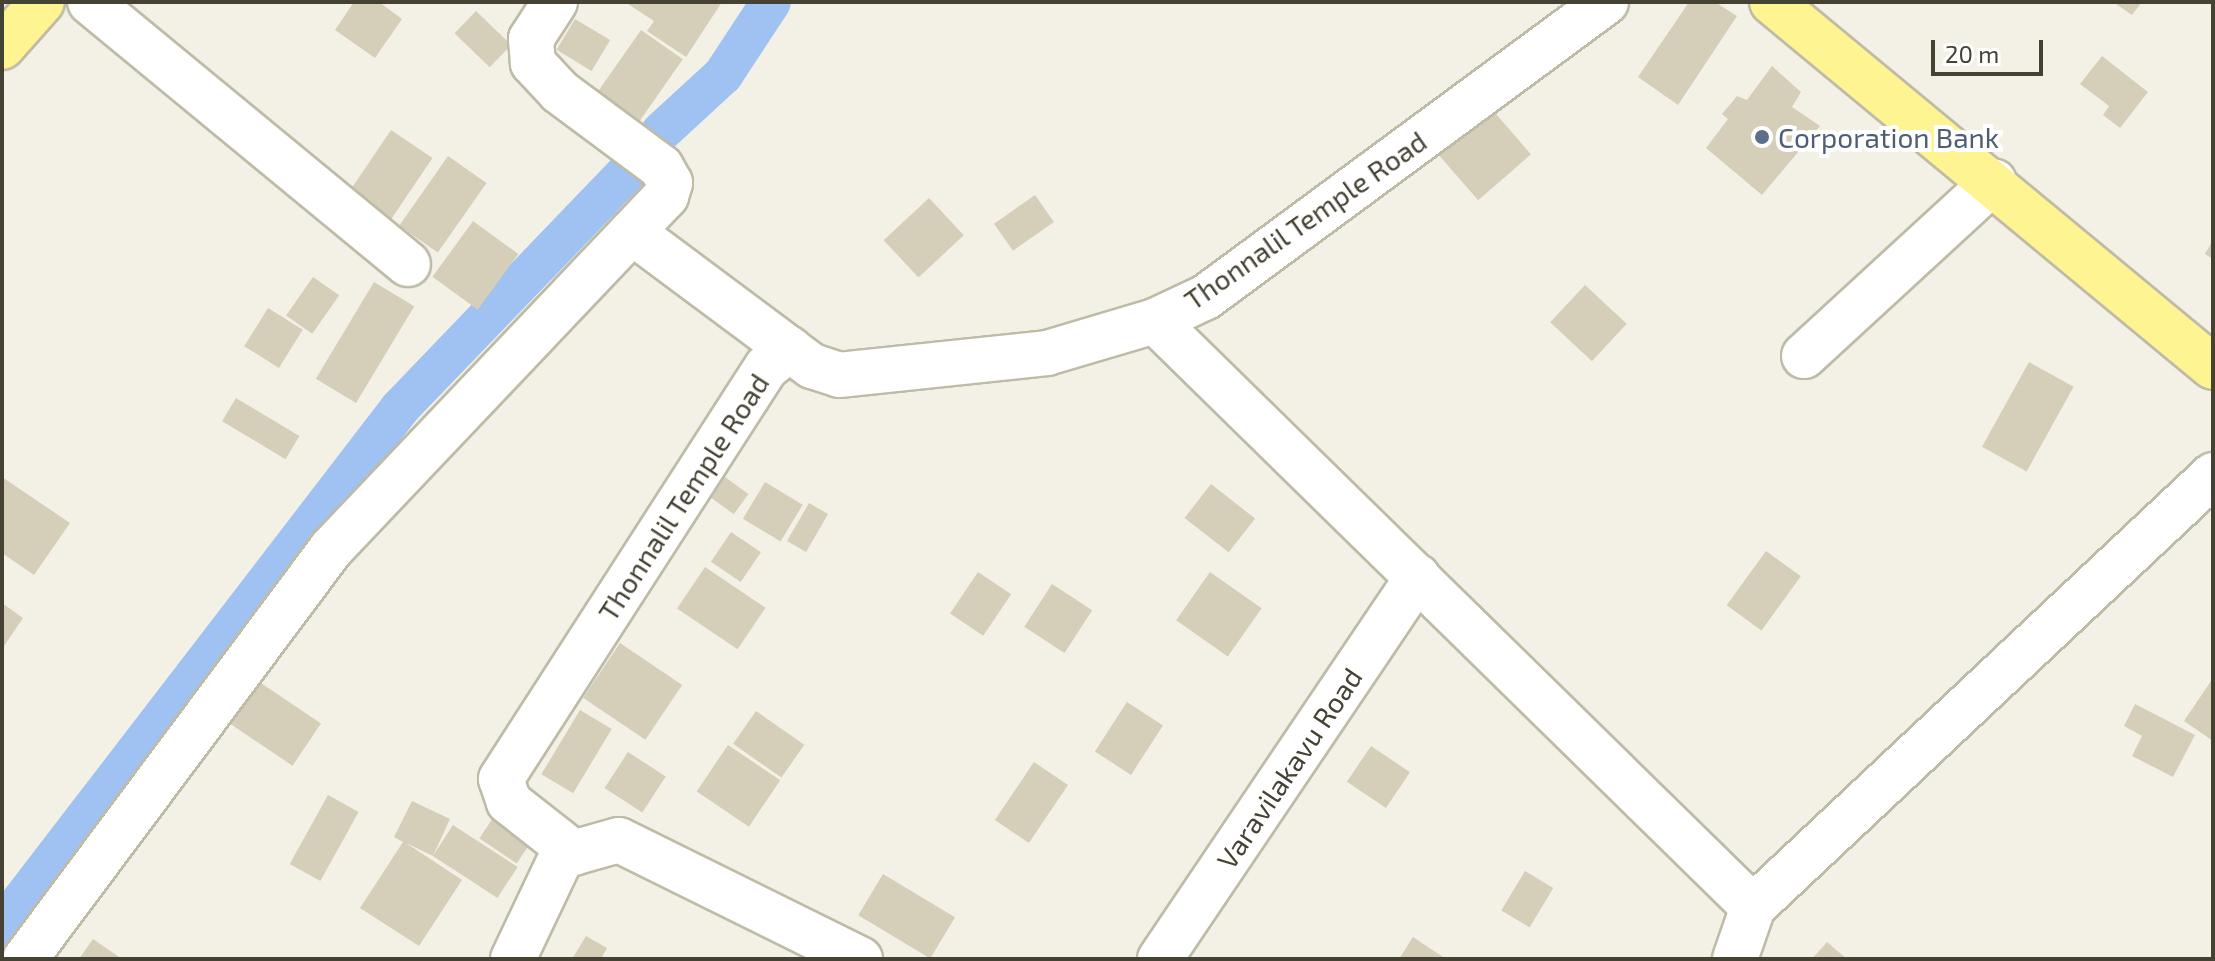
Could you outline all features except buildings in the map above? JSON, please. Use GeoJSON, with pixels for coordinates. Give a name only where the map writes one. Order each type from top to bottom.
{"type":"FeatureCollection","features":[{"type":"Feature","properties":{"kind":"main road"},"geometry":{"type":"LineString","coordinates":[[2,47],[42,2]]}},
{"type":"Feature","properties":{"kind":"main road"},"geometry":{"type":"LineString","coordinates":[[1772,2],[1994,181],[2213,367]]}},
{"type":"Feature","properties":{"kind":"street"},"geometry":{"type":"LineString","coordinates":[[90,2],[408,264]]}},
{"type":"Feature","properties":{"kind":"street"},"geometry":{"type":"LineString","coordinates":[[25,959],[331,549],[632,232],[670,183],[661,167],[560,92],[533,63],[531,39],[555,2]]}},
{"type":"Feature","properties":{"kind":"street","name":"Thonnalil Temple Road"},"geometry":{"type":"LineString","coordinates":[[568,854],[509,802],[501,779],[767,367],[790,349],[839,375],[876,376],[996,363],[1155,321],[1206,297],[1606,2]]}},
{"type":"Feature","properties":{"kind":"street"},"geometry":{"type":"LineString","coordinates":[[1804,356],[1994,181]]}},
{"type":"Feature","properties":{"kind":"street"},"geometry":{"type":"LineString","coordinates":[[632,232],[790,349]]}},
{"type":"Feature","properties":{"kind":"street"},"geometry":{"type":"LineString","coordinates":[[1155,321],[1753,907]]}},
{"type":"Feature","properties":{"kind":"street"},"geometry":{"type":"LineString","coordinates":[[1735,959],[1753,907],[2213,475]]}},
{"type":"Feature","properties":{"kind":"street","name":"Varavilakavu Road"},"geometry":{"type":"LineString","coordinates":[[1160,959],[1418,577]]}},
{"type":"Feature","properties":{"kind":"street"},"geometry":{"type":"LineString","coordinates":[[513,959],[568,854],[619,840],[639,846],[860,959]]}},
{"type":"Feature","properties":{"kind":"waterway"},"geometry":{"type":"LineString","coordinates":[[661,132],[723,75],[771,2]]}},
{"type":"Feature","properties":{"kind":"waterway"},"geometry":{"type":"LineString","coordinates":[[2,926],[400,408],[629,170]]}},
{"type":"Feature","properties":{"kind":"place","name":"Corporation Bank"},"geometry":{"type":"Point","coordinates":[1762,137]}}]}
